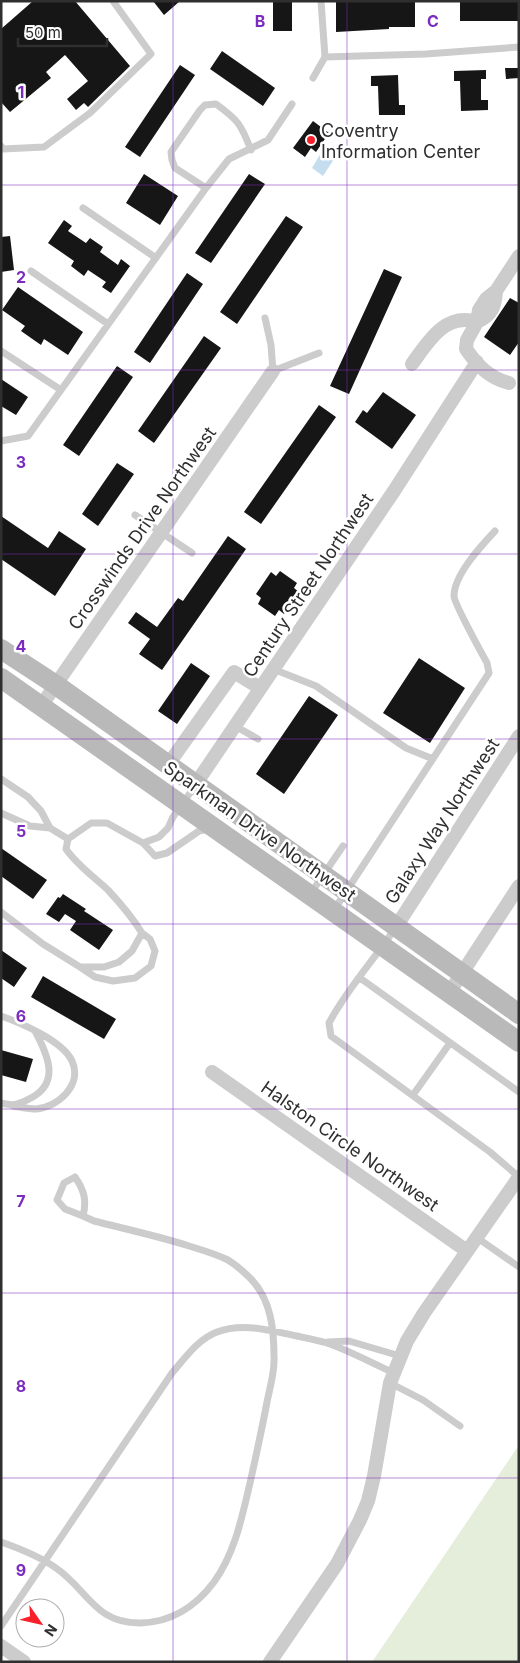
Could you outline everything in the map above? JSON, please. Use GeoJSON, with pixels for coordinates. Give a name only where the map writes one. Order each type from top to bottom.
{"type":"FeatureCollection","features":[{"type":"Feature","properties":{"kind":"main road","name":"Sparkman Drive Northwest"},"geometry":{"type":"LineString","coordinates":[[1,649],[56,685],[167,766],[519,1014]]}},
{"type":"Feature","properties":{"kind":"main road","name":"Sparkman Drive Northwest"},"geometry":{"type":"LineString","coordinates":[[1,678],[519,1042]]}},
{"type":"Feature","properties":{"kind":"street"},"geometry":{"type":"LineString","coordinates":[[514,386],[496,368],[477,362],[466,348],[467,340],[477,322],[478,310],[486,299],[496,291],[519,256]]}},
{"type":"Feature","properties":{"kind":"street"},"geometry":{"type":"LineString","coordinates":[[412,364],[434,333],[456,321],[467,319],[477,322]]}},
{"type":"Feature","properties":{"kind":"street","name":"Century Street Northwest"},"geometry":{"type":"LineString","coordinates":[[195,785],[451,405],[477,362]]}},
{"type":"Feature","properties":{"kind":"street","name":"Crosswinds Drive Northwest"},"geometry":{"type":"LineString","coordinates":[[41,706],[273,371]]}},
{"type":"Feature","properties":{"kind":"street"},"geometry":{"type":"LineString","coordinates":[[167,766],[234,672],[260,688]]}},
{"type":"Feature","properties":{"kind":"street","name":"Galaxy Way Northwest"},"geometry":{"type":"LineString","coordinates":[[396,927],[519,736]]}},
{"type":"Feature","properties":{"kind":"street"},"geometry":{"type":"LineString","coordinates":[[449,993],[519,886]]}},
{"type":"Feature","properties":{"kind":"street","name":"Halston Circle Northwest"},"geometry":{"type":"LineString","coordinates":[[212,1072],[467,1251]]}},
{"type":"Feature","properties":{"kind":"street"},"geometry":{"type":"LineString","coordinates":[[270,1662],[337,1564],[360,1520],[368,1500],[374,1476],[392,1378],[400,1356],[424,1313],[519,1177]]}},
{"type":"Feature","properties":{"kind":"street"},"geometry":{"type":"LineString","coordinates":[[1,1646],[24,1662]]}},
{"type":"Feature","properties":{"kind":"lane"},"geometry":{"type":"LineString","coordinates":[[1,146],[4,150],[44,147],[90,113],[152,54],[113,1]]}},
{"type":"Feature","properties":{"kind":"lane"},"geometry":{"type":"LineString","coordinates":[[312,78],[325,57],[321,1]]}},
{"type":"Feature","properties":{"kind":"lane"},"geometry":{"type":"LineString","coordinates":[[325,57],[426,54],[519,47]]}},
{"type":"Feature","properties":{"kind":"lane"},"geometry":{"type":"LineString","coordinates":[[206,188],[175,168],[171,152],[205,105],[216,104],[235,117],[243,128],[251,150]]}},
{"type":"Feature","properties":{"kind":"lane"},"geometry":{"type":"LineString","coordinates":[[1,441],[28,436],[206,188],[229,160],[268,140],[292,104]]}},
{"type":"Feature","properties":{"kind":"lane"},"geometry":{"type":"LineString","coordinates":[[84,208],[156,258]]}},
{"type":"Feature","properties":{"kind":"lane"},"geometry":{"type":"LineString","coordinates":[[31,271],[108,324]]}},
{"type":"Feature","properties":{"kind":"lane"},"geometry":{"type":"LineString","coordinates":[[265,318],[271,344],[273,371],[319,353]]}},
{"type":"Feature","properties":{"kind":"lane"},"geometry":{"type":"LineString","coordinates":[[1,351],[61,390]]}},
{"type":"Feature","properties":{"kind":"lane"},"geometry":{"type":"LineString","coordinates":[[135,514],[192,553]]}},
{"type":"Feature","properties":{"kind":"lane"},"geometry":{"type":"LineString","coordinates":[[333,911],[489,673],[486,663],[454,598],[456,584],[475,552],[495,531]]}},
{"type":"Feature","properties":{"kind":"lane"},"geometry":{"type":"LineString","coordinates":[[273,669],[316,686],[406,748],[433,759]]}},
{"type":"Feature","properties":{"kind":"lane"},"geometry":{"type":"LineString","coordinates":[[235,726],[258,739]]}},
{"type":"Feature","properties":{"kind":"lane"},"geometry":{"type":"LineString","coordinates":[[1,779],[28,797],[42,811],[50,828]]}},
{"type":"Feature","properties":{"kind":"lane"},"geometry":{"type":"LineString","coordinates":[[143,843],[159,837],[168,828],[173,817],[195,785]]}},
{"type":"Feature","properties":{"kind":"lane"},"geometry":{"type":"LineString","coordinates":[[1,813],[30,826],[50,828],[68,839]]}},
{"type":"Feature","properties":{"kind":"lane"},"geometry":{"type":"LineString","coordinates":[[1,912],[42,944],[95,977],[113,981],[135,978],[151,966],[156,951],[150,939],[142,933],[129,913],[72,857],[66,849],[68,839],[91,823],[107,823],[143,843],[155,856],[167,853],[198,831],[215,828]]}},
{"type":"Feature","properties":{"kind":"lane"},"geometry":{"type":"LineString","coordinates":[[310,895],[343,846]]}},
{"type":"Feature","properties":{"kind":"lane"},"geometry":{"type":"LineString","coordinates":[[396,927],[340,1003],[328,1023],[331,1036],[490,1152],[519,1177]]}},
{"type":"Feature","properties":{"kind":"lane"},"geometry":{"type":"LineString","coordinates":[[80,967],[104,967],[119,962],[132,951],[142,933]]}},
{"type":"Feature","properties":{"kind":"lane"},"geometry":{"type":"LineString","coordinates":[[360,978],[519,1092]]}},
{"type":"Feature","properties":{"kind":"lane"},"geometry":{"type":"LineString","coordinates":[[1,1016],[35,1031],[59,1046],[72,1061],[74,1074],[72,1085],[63,1099],[52,1105],[36,1109],[1,1103]]}},
{"type":"Feature","properties":{"kind":"lane"},"geometry":{"type":"LineString","coordinates":[[13,1106],[36,1096],[47,1084],[50,1069],[44,1048],[35,1031]]}},
{"type":"Feature","properties":{"kind":"lane"},"geometry":{"type":"LineString","coordinates":[[412,1095],[450,1043]]}},
{"type":"Feature","properties":{"kind":"lane"},"geometry":{"type":"LineString","coordinates":[[1,1542],[29,1552],[56,1568],[95,1607],[106,1615],[125,1622],[144,1623],[168,1619],[183,1612],[213,1583],[231,1550],[240,1525],[262,1431],[275,1359],[272,1321],[268,1305],[252,1280],[228,1260],[170,1240],[94,1222],[65,1209],[57,1200],[64,1183],[75,1177],[82,1188],[86,1205],[83,1216]]}},
{"type":"Feature","properties":{"kind":"lane"},"geometry":{"type":"LineString","coordinates":[[476,1237],[519,1267]]}},
{"type":"Feature","properties":{"kind":"lane"},"geometry":{"type":"LineString","coordinates":[[1,1626],[172,1373],[204,1339],[217,1332],[241,1327],[273,1331],[326,1342],[349,1341],[400,1356]]}},
{"type":"Feature","properties":{"kind":"lane"},"geometry":{"type":"LineString","coordinates":[[326,1342],[392,1378],[460,1426]]}},
{"type":"Feature","properties":{"kind":"green space"},"geometry":{"type":"Polygon","coordinates":[[[519,1445],[519,1662],[372,1662],[519,1445]]]}},
{"type":"Feature","properties":{"kind":"water"},"geometry":{"type":"Polygon","coordinates":[[[324,148],[336,156],[323,176],[312,168],[324,148]]]}},
{"type":"Feature","properties":{"kind":"building"},"geometry":{"type":"Polygon","coordinates":[[[33,1],[75,1],[130,66],[88,107],[84,103],[76,110],[67,99],[88,81],[65,55],[46,72],[51,78],[10,112],[1,102],[1,29],[33,1]]]}},
{"type":"Feature","properties":{"kind":"building"},"geometry":{"type":"Polygon","coordinates":[[[153,1],[180,1],[164,15],[153,1]]]}},
{"type":"Feature","properties":{"kind":"building"},"geometry":{"type":"Polygon","coordinates":[[[273,1],[292,1],[292,31],[273,31],[273,1]]]}},
{"type":"Feature","properties":{"kind":"building"},"geometry":{"type":"Polygon","coordinates":[[[336,1],[415,1],[415,27],[389,27],[389,29],[336,32],[336,1]]]}},
{"type":"Feature","properties":{"kind":"building"},"geometry":{"type":"Polygon","coordinates":[[[460,1],[519,1],[519,21],[460,21],[460,1]]]}},
{"type":"Feature","properties":{"kind":"building"},"geometry":{"type":"Polygon","coordinates":[[[222,51],[275,88],[263,106],[210,69],[222,51]]]}},
{"type":"Feature","properties":{"kind":"building"},"geometry":{"type":"Polygon","coordinates":[[[180,65],[195,75],[140,157],[125,147],[180,65]]]}},
{"type":"Feature","properties":{"kind":"building"},"geometry":{"type":"Polygon","coordinates":[[[505,68],[519,68],[519,78],[506,79],[505,68]]]}},
{"type":"Feature","properties":{"kind":"building"},"geometry":{"type":"Polygon","coordinates":[[[486,70],[486,79],[481,79],[481,100],[488,100],[488,110],[461,111],[460,81],[454,81],[454,71],[486,70]]]}},
{"type":"Feature","properties":{"kind":"building"},"geometry":{"type":"Polygon","coordinates":[[[398,75],[399,105],[405,105],[405,115],[379,115],[378,86],[371,86],[371,76],[398,75]]]}},
{"type":"Feature","properties":{"kind":"building","name":"Coventry Information Center"},"geometry":{"type":"Polygon","coordinates":[[[313,121],[329,133],[316,152],[311,148],[305,157],[293,148],[313,121]]]}},
{"type":"Feature","properties":{"kind":"building"},"geometry":{"type":"Polygon","coordinates":[[[144,174],[178,196],[160,225],[126,203],[144,174]]]}},
{"type":"Feature","properties":{"kind":"building"},"geometry":{"type":"Polygon","coordinates":[[[249,174],[265,184],[211,263],[195,253],[249,174]]]}},
{"type":"Feature","properties":{"kind":"building"},"geometry":{"type":"Polygon","coordinates":[[[286,216],[303,227],[237,324],[220,312],[286,216]]]}},
{"type":"Feature","properties":{"kind":"building"},"geometry":{"type":"Polygon","coordinates":[[[64,220],[72,226],[68,231],[86,243],[90,238],[103,247],[100,252],[118,265],[121,259],[130,266],[111,293],[102,287],[106,282],[88,270],[84,276],[71,266],[74,261],[48,243],[64,220]]]}},
{"type":"Feature","properties":{"kind":"building"},"geometry":{"type":"Polygon","coordinates":[[[10,236],[14,270],[1,272],[1,237],[10,236]]]}},
{"type":"Feature","properties":{"kind":"building"},"geometry":{"type":"Polygon","coordinates":[[[384,269],[402,277],[349,394],[330,386],[384,269]]]}},
{"type":"Feature","properties":{"kind":"building"},"geometry":{"type":"Polygon","coordinates":[[[187,273],[203,284],[150,363],[134,352],[187,273]]]}},
{"type":"Feature","properties":{"kind":"building"},"geometry":{"type":"Polygon","coordinates":[[[18,287],[83,332],[68,355],[44,339],[41,345],[21,331],[25,326],[2,310],[18,287]]]}},
{"type":"Feature","properties":{"kind":"building"},"geometry":{"type":"Polygon","coordinates":[[[510,298],[519,303],[519,342],[510,355],[484,337],[510,298]]]}},
{"type":"Feature","properties":{"kind":"building"},"geometry":{"type":"Polygon","coordinates":[[[204,336],[221,348],[154,443],[138,431],[204,336]]]}},
{"type":"Feature","properties":{"kind":"building"},"geometry":{"type":"Polygon","coordinates":[[[117,366],[133,377],[79,456],[63,445],[117,366]]]}},
{"type":"Feature","properties":{"kind":"building"},"geometry":{"type":"Polygon","coordinates":[[[1,379],[28,397],[16,415],[1,406],[1,379]]]}},
{"type":"Feature","properties":{"kind":"building"},"geometry":{"type":"Polygon","coordinates":[[[383,392],[416,415],[392,449],[355,422],[363,410],[367,413],[383,392]]]}},
{"type":"Feature","properties":{"kind":"building"},"geometry":{"type":"Polygon","coordinates":[[[319,405],[336,417],[261,524],[244,512],[319,405]]]}},
{"type":"Feature","properties":{"kind":"building"},"geometry":{"type":"Polygon","coordinates":[[[117,463],[134,474],[98,526],[82,514],[117,463]]]}},
{"type":"Feature","properties":{"kind":"building"},"geometry":{"type":"Polygon","coordinates":[[[1,516],[48,548],[59,531],[86,549],[55,596],[1,559],[1,516]]]}},
{"type":"Feature","properties":{"kind":"building"},"geometry":{"type":"Polygon","coordinates":[[[228,536],[246,549],[162,670],[139,654],[150,639],[128,623],[136,612],[157,627],[178,598],[183,601],[228,536]]]}},
{"type":"Feature","properties":{"kind":"building"},"geometry":{"type":"Polygon","coordinates":[[[280,571],[297,583],[294,588],[299,592],[284,614],[279,610],[275,616],[258,604],[261,598],[256,594],[271,572],[276,576],[280,571]]]}},
{"type":"Feature","properties":{"kind":"building"},"geometry":{"type":"Polygon","coordinates":[[[419,658],[465,688],[430,743],[383,713],[419,658]]]}},
{"type":"Feature","properties":{"kind":"building"},"geometry":{"type":"Polygon","coordinates":[[[191,663],[210,676],[177,724],[158,711],[191,663]]]}},
{"type":"Feature","properties":{"kind":"building"},"geometry":{"type":"Polygon","coordinates":[[[309,696],[338,715],[284,794],[256,774],[309,696]]]}},
{"type":"Feature","properties":{"kind":"building"},"geometry":{"type":"Polygon","coordinates":[[[1,848],[47,880],[33,899],[1,876],[1,848]]]}},
{"type":"Feature","properties":{"kind":"building"},"geometry":{"type":"Polygon","coordinates":[[[63,894],[86,909],[84,911],[113,930],[99,950],[70,930],[76,921],[65,914],[59,922],[46,914],[58,897],[60,898],[63,894]]]}},
{"type":"Feature","properties":{"kind":"building"},"geometry":{"type":"Polygon","coordinates":[[[1,950],[27,968],[14,987],[1,978],[1,950]]]}},
{"type":"Feature","properties":{"kind":"building"},"geometry":{"type":"Polygon","coordinates":[[[43,976],[116,1019],[104,1039],[31,997],[43,976]]]}},
{"type":"Feature","properties":{"kind":"building"},"geometry":{"type":"Polygon","coordinates":[[[1,1050],[33,1059],[26,1082],[1,1075],[1,1050]]]}},
{"type":"Feature","properties":{"kind":"place","name":"Coventry Information Center"},"geometry":{"type":"Point","coordinates":[311,140]}}]}
